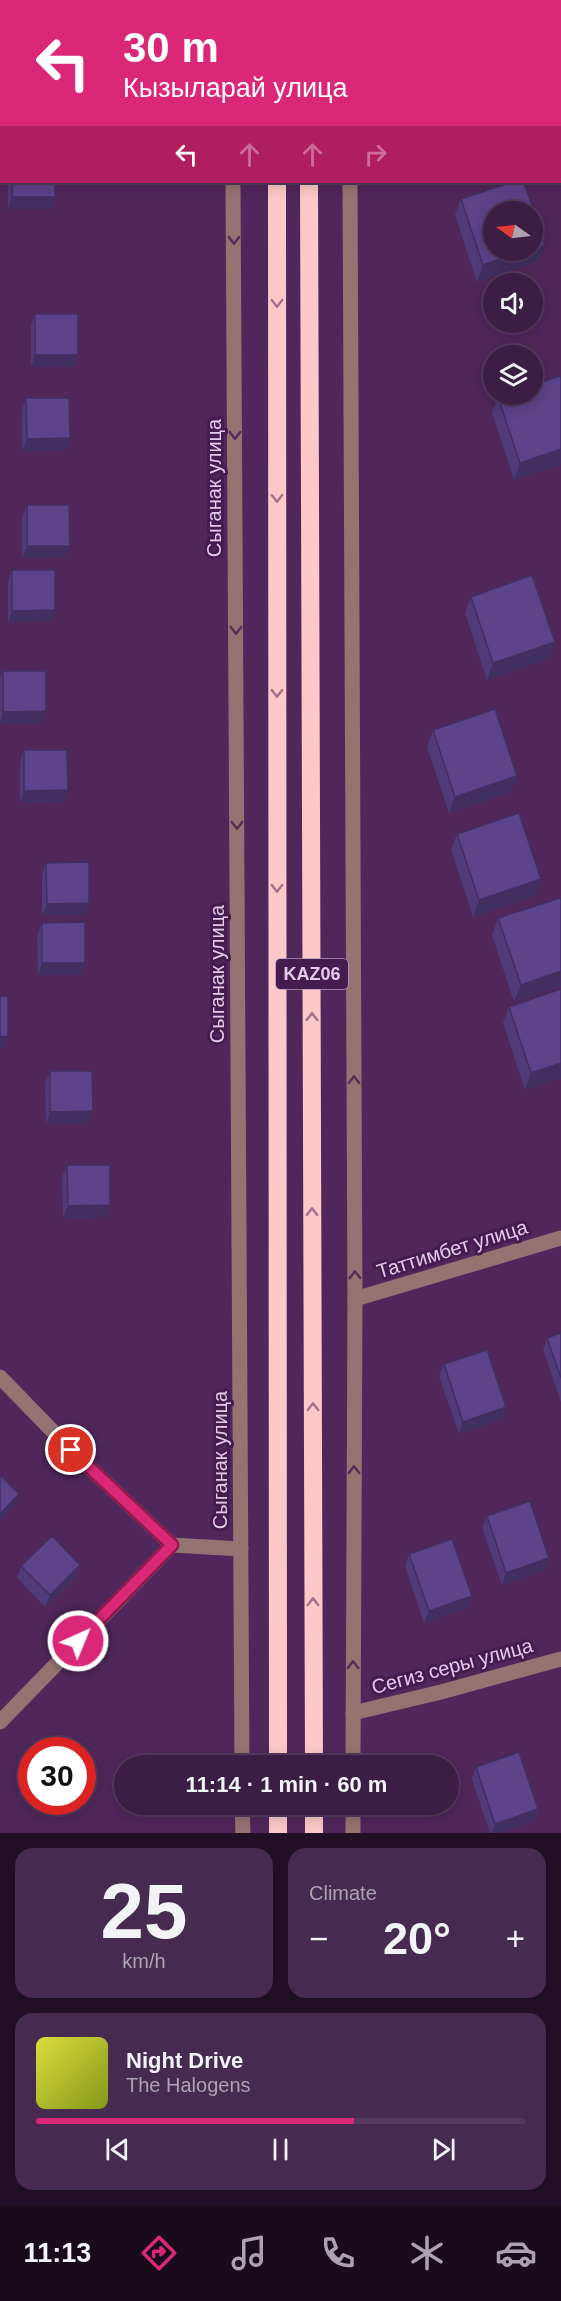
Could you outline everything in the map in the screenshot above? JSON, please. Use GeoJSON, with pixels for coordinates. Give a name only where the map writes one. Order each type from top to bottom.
{"type":"FeatureCollection","features":[{"type":"Feature","properties":{"kind":"highway","name":"KАZ06"},"geometry":{"type":"LineString","coordinates":[[277,183],[278,1755]]}},
{"type":"Feature","properties":{"kind":"highway","name":"KАZ06"},"geometry":{"type":"LineString","coordinates":[[309,183],[314,1755]]}},
{"type":"Feature","properties":{"kind":"highway"},"geometry":{"type":"LineString","coordinates":[[278,1815],[278,1833]]}},
{"type":"Feature","properties":{"kind":"highway"},"geometry":{"type":"LineString","coordinates":[[314,1815],[314,1833]]}},
{"type":"Feature","properties":{"kind":"street","name":"Сыганак улица"},"geometry":{"type":"LineString","coordinates":[[233,183],[242,1755]]}},
{"type":"Feature","properties":{"kind":"street"},"geometry":{"type":"LineString","coordinates":[[350,183],[355,1299],[353,1755]]}},
{"type":"Feature","properties":{"kind":"street","name":"Таттимбет улица"},"geometry":{"type":"LineString","coordinates":[[355,1299],[561,1238]]}},
{"type":"Feature","properties":{"kind":"street"},"geometry":{"type":"LineString","coordinates":[[0,1377],[71,1450],[172,1545],[241,1549]]}},
{"type":"Feature","properties":{"kind":"street"},"geometry":{"type":"LineString","coordinates":[[0,1722],[172,1545]]}},
{"type":"Feature","properties":{"kind":"street","name":"Сегиз серы улица"},"geometry":{"type":"LineString","coordinates":[[353,1713],[561,1659]]}},
{"type":"Feature","properties":{"kind":"street"},"geometry":{"type":"LineString","coordinates":[[242,1815],[243,1833]]}},
{"type":"Feature","properties":{"kind":"street"},"geometry":{"type":"LineString","coordinates":[[353,1815],[353,1833]]}},
{"type":"Feature","properties":{"kind":"building"},"geometry":{"type":"Polygon","coordinates":[[[12,183],[55,183],[55,197],[12,197],[12,183]]]}},
{"type":"Feature","properties":{"kind":"building"},"geometry":{"type":"Polygon","coordinates":[[[509,183],[524,183],[530,201],[483,201],[483,261],[495,261],[483,265],[461,199],[509,183]]]}},
{"type":"Feature","properties":{"kind":"building"},"geometry":{"type":"Polygon","coordinates":[[[35,314],[78,314],[78,355],[35,355],[35,314]]]}},
{"type":"Feature","properties":{"kind":"building"},"geometry":{"type":"Polygon","coordinates":[[[560,376],[561,379],[561,449],[520,463],[501,405],[543,405],[543,381],[560,376]]]}},
{"type":"Feature","properties":{"kind":"building"},"geometry":{"type":"Polygon","coordinates":[[[26,398],[69,398],[70,438],[27,439],[26,398]]]}},
{"type":"Feature","properties":{"kind":"building"},"geometry":{"type":"Polygon","coordinates":[[[27,505],[69,505],[70,546],[27,546],[27,505]]]}},
{"type":"Feature","properties":{"kind":"building"},"geometry":{"type":"Polygon","coordinates":[[[12,570],[55,570],[55,610],[12,611],[12,570]]]}},
{"type":"Feature","properties":{"kind":"building"},"geometry":{"type":"Polygon","coordinates":[[[532,575],[555,642],[493,663],[471,597],[532,575]]]}},
{"type":"Feature","properties":{"kind":"building"},"geometry":{"type":"Polygon","coordinates":[[[3,671],[46,671],[46,711],[3,712],[3,671]]]}},
{"type":"Feature","properties":{"kind":"building"},"geometry":{"type":"Polygon","coordinates":[[[495,709],[517,776],[455,797],[433,730],[495,709]]]}},
{"type":"Feature","properties":{"kind":"building"},"geometry":{"type":"Polygon","coordinates":[[[24,750],[67,750],[68,790],[24,791],[24,750]]]}},
{"type":"Feature","properties":{"kind":"building"},"geometry":{"type":"Polygon","coordinates":[[[519,813],[541,879],[479,900],[457,834],[519,813]]]}},
{"type":"Feature","properties":{"kind":"building"},"geometry":{"type":"Polygon","coordinates":[[[89,862],[89,903],[47,904],[46,863],[89,862]]]}},
{"type":"Feature","properties":{"kind":"building"},"geometry":{"type":"Polygon","coordinates":[[[560,898],[561,971],[521,985],[498,918],[560,898]]]}},
{"type":"Feature","properties":{"kind":"building"},"geometry":{"type":"Polygon","coordinates":[[[85,922],[85,963],[42,963],[42,923],[85,922]]]}},
{"type":"Feature","properties":{"kind":"building"},"geometry":{"type":"Polygon","coordinates":[[[561,989],[561,1063],[531,1073],[509,1007],[561,989]]]}},
{"type":"Feature","properties":{"kind":"building"},"geometry":{"type":"Polygon","coordinates":[[[0,996],[8,996],[8,1036],[0,1037],[0,996]]]}},
{"type":"Feature","properties":{"kind":"building"},"geometry":{"type":"Polygon","coordinates":[[[50,1071],[92,1071],[93,1111],[50,1112],[50,1071]]]}},
{"type":"Feature","properties":{"kind":"building"},"geometry":{"type":"Polygon","coordinates":[[[67,1165],[110,1165],[110,1205],[68,1206],[67,1165]]]}},
{"type":"Feature","properties":{"kind":"building"},"geometry":{"type":"Polygon","coordinates":[[[561,1333],[561,1378],[547,1338],[561,1333]]]}},
{"type":"Feature","properties":{"kind":"building"},"geometry":{"type":"Polygon","coordinates":[[[487,1350],[506,1407],[463,1422],[444,1364],[487,1350]]]}},
{"type":"Feature","properties":{"kind":"building"},"geometry":{"type":"Polygon","coordinates":[[[0,1475],[19,1494],[0,1514],[0,1475]]]}},
{"type":"Feature","properties":{"kind":"building"},"geometry":{"type":"Polygon","coordinates":[[[530,1501],[549,1558],[506,1573],[487,1516],[530,1501]]]}},
{"type":"Feature","properties":{"kind":"building"},"geometry":{"type":"Polygon","coordinates":[[[52,1536],[80,1565],[50,1595],[21,1566],[52,1536]]]}},
{"type":"Feature","properties":{"kind":"building"},"geometry":{"type":"Polygon","coordinates":[[[452,1539],[472,1596],[429,1611],[409,1554],[452,1539]]]}},
{"type":"Feature","properties":{"kind":"building"},"geometry":{"type":"Polygon","coordinates":[[[519,1752],[538,1809],[495,1824],[476,1767],[519,1752]]]}},
{"type":"Feature","properties":{"kind":"route"},"geometry":{"type":"LineString","coordinates":[[71,1450],[172,1545],[78,1641]]}}]}
